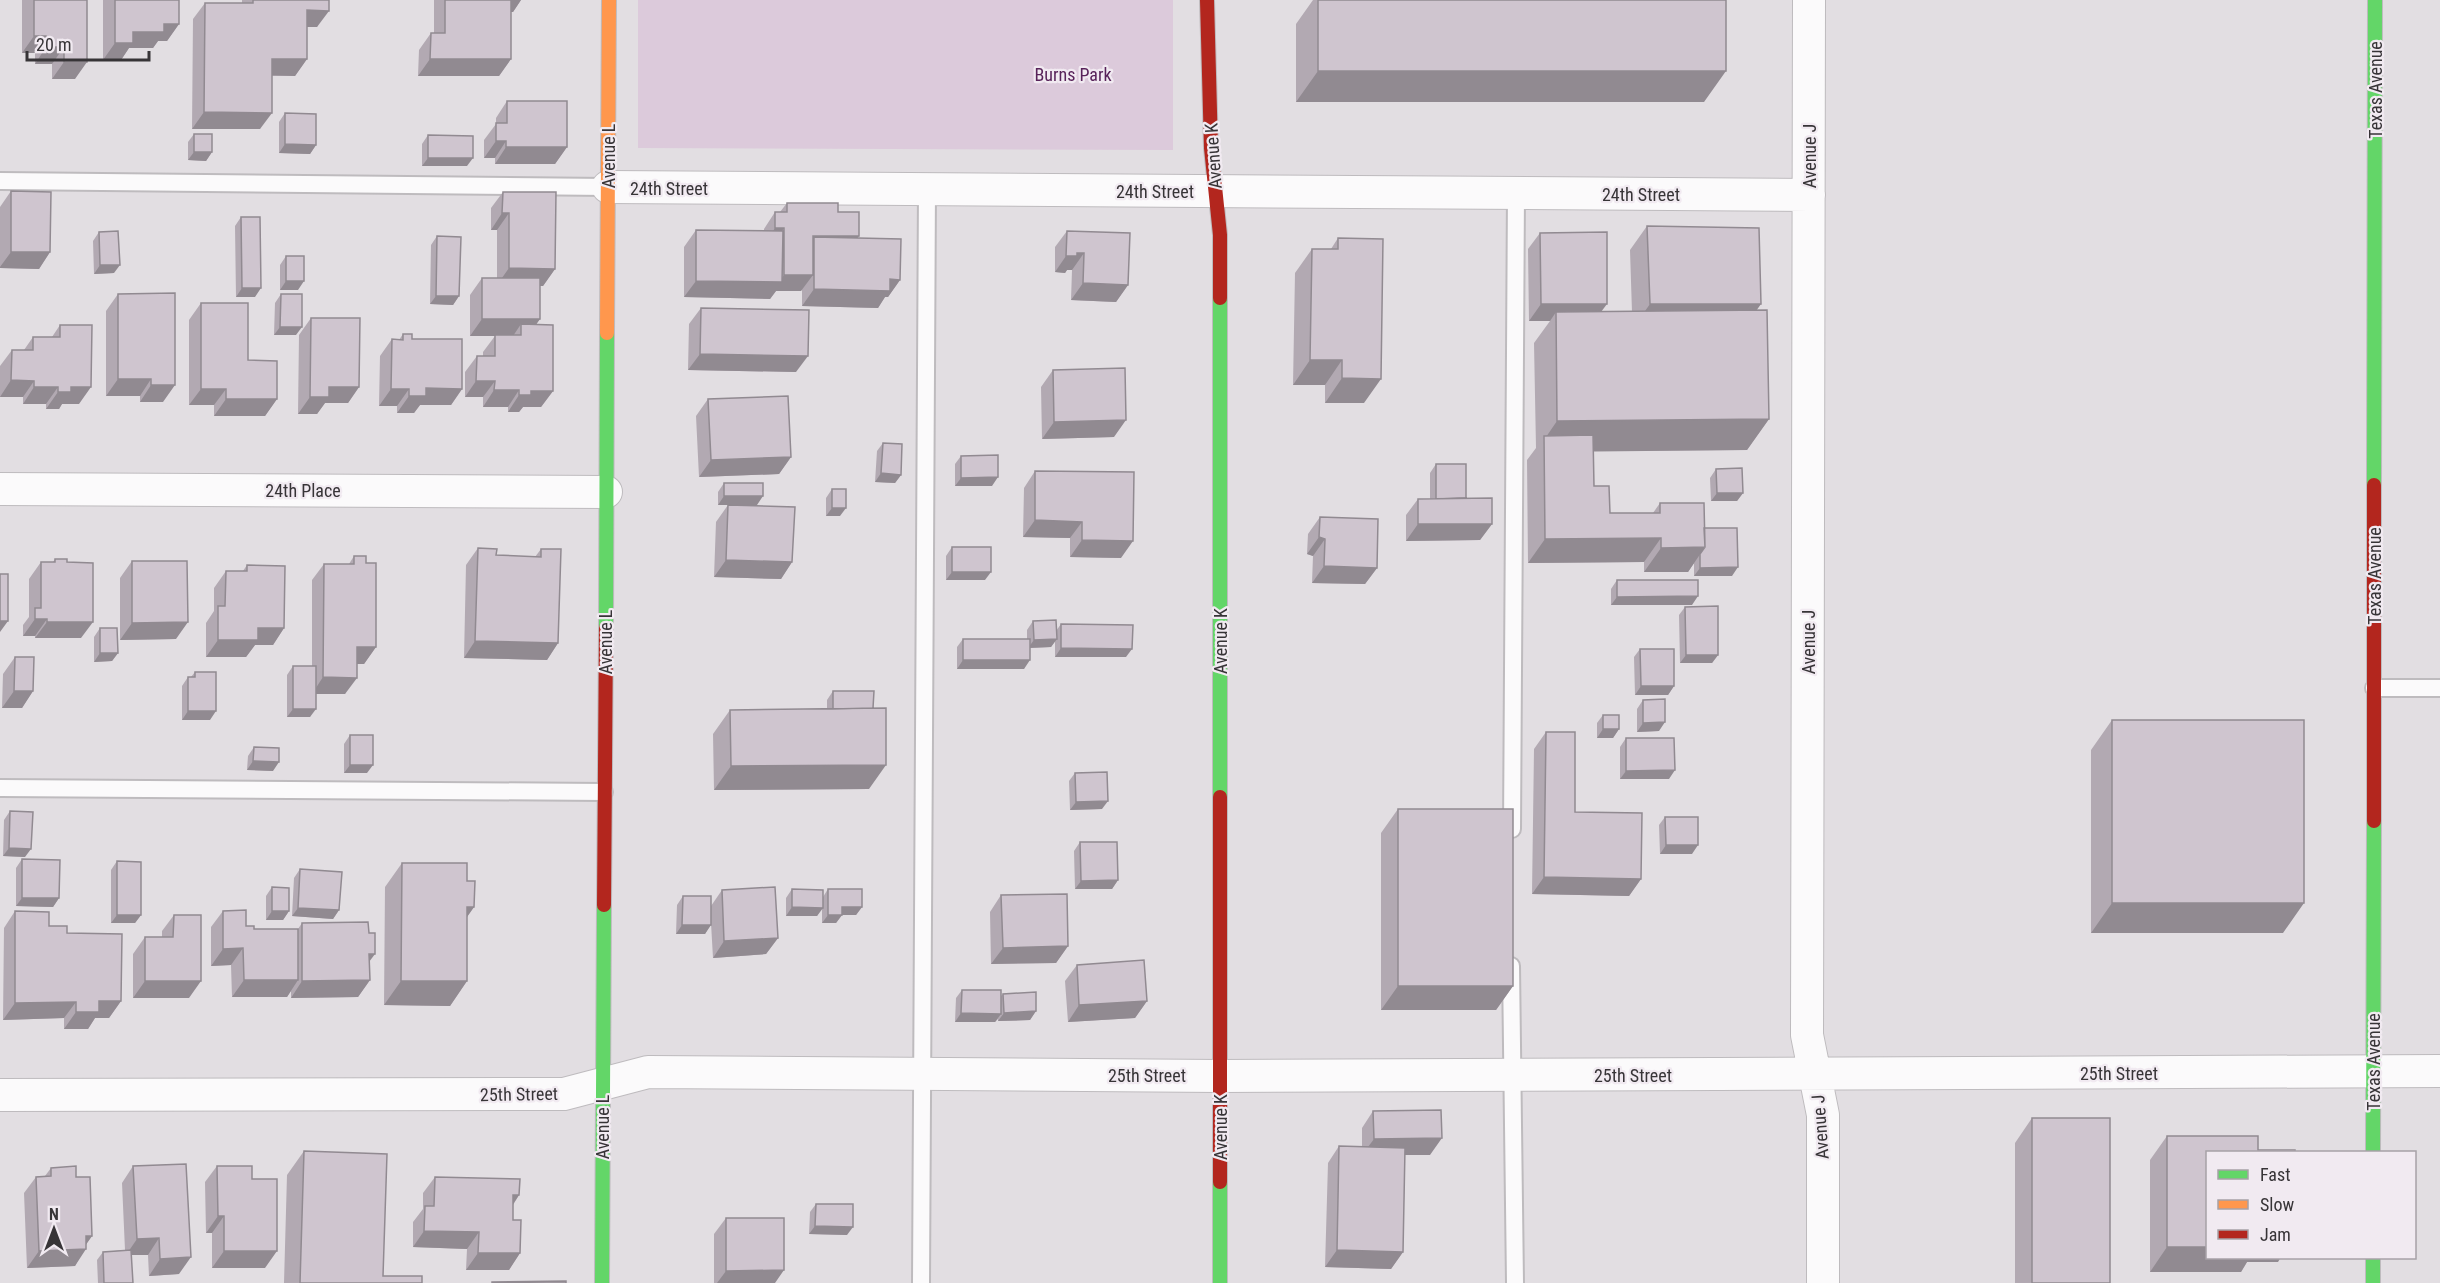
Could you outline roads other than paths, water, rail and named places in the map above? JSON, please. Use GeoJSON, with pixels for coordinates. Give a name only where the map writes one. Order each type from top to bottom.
{"type":"FeatureCollection","features":[{"type":"Feature","properties":{"kind":"street","name":"Avenue L"},"geometry":{"type":"LineString","coordinates":[[602,1283],[609,0]]}},
{"type":"Feature","properties":{"kind":"street","name":"Avenue K"},"geometry":{"type":"LineString","coordinates":[[1207,0],[1211,148],[1220,235],[1220,1283]]}},
{"type":"Feature","properties":{"kind":"street","name":"Avenue J"},"geometry":{"type":"LineString","coordinates":[[1809,0],[1807,1035],[1823,1115],[1823,1283]]}},
{"type":"Feature","properties":{"kind":"street","name":"Texas Avenue"},"geometry":{"type":"LineString","coordinates":[[2373,1151],[2375,0]]}},
{"type":"Feature","properties":{"kind":"street","name":"24th Street"},"geometry":{"type":"LineString","coordinates":[[608,187],[1809,195]]}},
{"type":"Feature","properties":{"kind":"street","name":"24th Place"},"geometry":{"type":"LineString","coordinates":[[0,489],[606,492]]}},
{"type":"Feature","properties":{"kind":"street","name":"25th Street"},"geometry":{"type":"LineString","coordinates":[[0,1095],[564,1094],[648,1072],[1220,1076],[2440,1071]]}},
{"type":"Feature","properties":{"kind":"street"},"geometry":{"type":"LineString","coordinates":[[2373,1259],[2373,1283]]}},
{"type":"Feature","properties":{"kind":"lane"},"geometry":{"type":"LineString","coordinates":[[0,180],[608,187]]}},
{"type":"Feature","properties":{"kind":"lane"},"geometry":{"type":"LineString","coordinates":[[921,1283],[927,189]]}},
{"type":"Feature","properties":{"kind":"lane"},"geometry":{"type":"LineString","coordinates":[[1512,849],[1516,193]]}},
{"type":"Feature","properties":{"kind":"lane"},"geometry":{"type":"LineString","coordinates":[[2374,688],[2440,688]]}},
{"type":"Feature","properties":{"kind":"lane"},"geometry":{"type":"LineString","coordinates":[[0,788],[604,792]]}},
{"type":"Feature","properties":{"kind":"lane"},"geometry":{"type":"LineString","coordinates":[[1512,944],[1511,1075],[1515,1283]]}},
{"type":"Feature","properties":{"kind":"park label","name":"Burns Park"},"geometry":{"type":"Point","coordinates":[1073,74]}}]}
